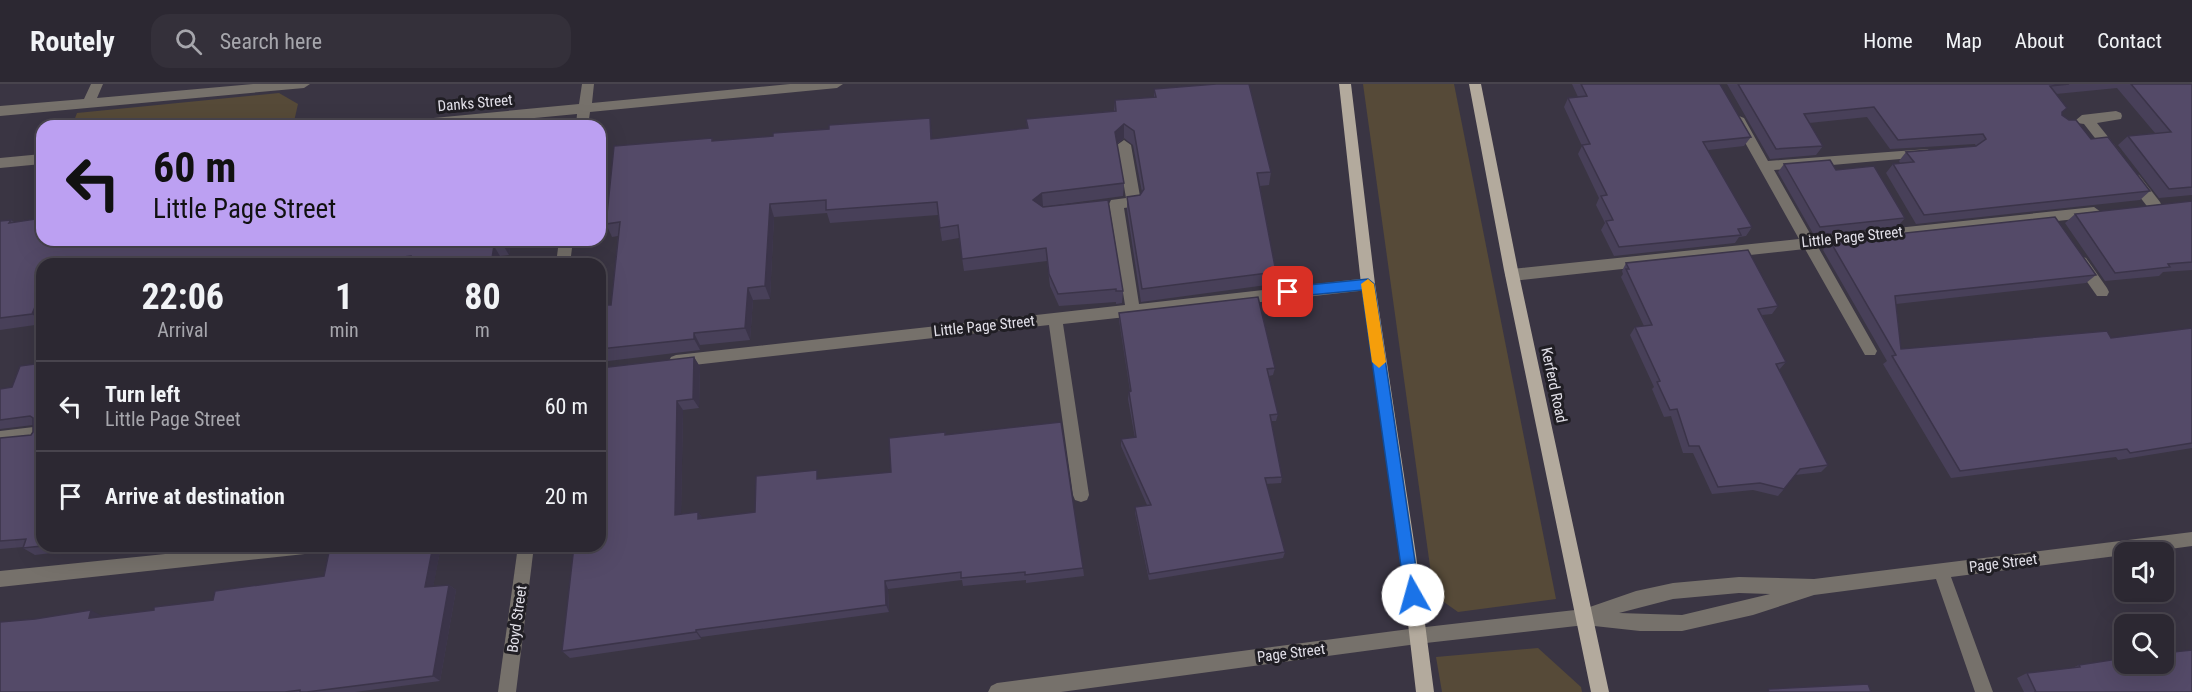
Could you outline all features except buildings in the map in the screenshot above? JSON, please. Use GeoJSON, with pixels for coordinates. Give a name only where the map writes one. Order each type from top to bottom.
{"type":"FeatureCollection","features":[{"type":"Feature","properties":{"kind":"main road"},"geometry":{"type":"LineString","coordinates":[[1345,84],[1368,284],[1408,555],[1425,692]]}},
{"type":"Feature","properties":{"kind":"main road","name":"Kerferd Road"},"geometry":{"type":"LineString","coordinates":[[1475,84],[1512,275],[1600,692]]}},
{"type":"Feature","properties":{"kind":"street"},"geometry":{"type":"LineString","coordinates":[[89,102],[97,84]]}},
{"type":"Feature","properties":{"kind":"street"},"geometry":{"type":"LineString","coordinates":[[0,111],[304,84]]}},
{"type":"Feature","properties":{"kind":"street"},"geometry":{"type":"LineString","coordinates":[[583,120],[588,84]]}},
{"type":"Feature","properties":{"kind":"street","name":"Danks Street"},"geometry":{"type":"LineString","coordinates":[[467,120],[837,84]]}},
{"type":"Feature","properties":{"kind":"street"},"geometry":{"type":"LineString","coordinates":[[1729,104],[1870,351]]}},
{"type":"Feature","properties":{"kind":"street"},"geometry":{"type":"LineString","coordinates":[[2070,122],[2116,116]]}},
{"type":"Feature","properties":{"kind":"street"},"geometry":{"type":"LineString","coordinates":[[2088,120],[2125,167],[2149,207],[2173,204]]}},
{"type":"Feature","properties":{"kind":"street"},"geometry":{"type":"LineString","coordinates":[[1124,145],[1134,202],[1111,204],[1132,309]]}},
{"type":"Feature","properties":{"kind":"street"},"geometry":{"type":"LineString","coordinates":[[1764,166],[1869,162],[1934,151]]}},
{"type":"Feature","properties":{"kind":"street"},"geometry":{"type":"LineString","coordinates":[[0,163],[36,160]]}},
{"type":"Feature","properties":{"kind":"street","name":"Little Page Street"},"geometry":{"type":"LineString","coordinates":[[1512,275],[1809,242],[1908,226],[2108,211]]}},
{"type":"Feature","properties":{"kind":"street"},"geometry":{"type":"LineString","coordinates":[[2050,217],[2062,235]]}},
{"type":"Feature","properties":{"kind":"street"},"geometry":{"type":"LineString","coordinates":[[2074,252],[2102,292]]}},
{"type":"Feature","properties":{"kind":"street","name":"Little Page Street"},"geometry":{"type":"LineString","coordinates":[[658,363],[1368,284]]}},
{"type":"Feature","properties":{"kind":"street"},"geometry":{"type":"LineString","coordinates":[[1055,318],[1081,495]]}},
{"type":"Feature","properties":{"kind":"street"},"geometry":{"type":"LineString","coordinates":[[0,438],[36,435]]}},
{"type":"Feature","properties":{"kind":"street","name":"Page Street"},"geometry":{"type":"LineString","coordinates":[[1585,617],[1636,599],[1673,591],[1739,585],[1814,587],[2192,539]]}},
{"type":"Feature","properties":{"kind":"street"},"geometry":{"type":"LineString","coordinates":[[0,579],[247,552]]}},
{"type":"Feature","properties":{"kind":"street","name":"Boyd Street"},"geometry":{"type":"LineString","coordinates":[[507,692],[525,552]]}},
{"type":"Feature","properties":{"kind":"street"},"geometry":{"type":"LineString","coordinates":[[1941,571],[1984,692]]}},
{"type":"Feature","properties":{"kind":"street","name":"Page Street"},"geometry":{"type":"LineString","coordinates":[[997,692],[1418,636],[1585,617],[1640,623],[1682,623],[1753,607],[1814,587]]}},
{"type":"Feature","properties":{"kind":"shaded area"},"geometry":{"type":"Polygon","coordinates":[[[1363,84],[1454,84],[1556,599],[1458,612],[1434,595],[1363,84]]]}},
{"type":"Feature","properties":{"kind":"shaded area"},"geometry":{"type":"Polygon","coordinates":[[[279,93],[298,104],[294,120],[74,120],[77,113],[279,93]]]}},
{"type":"Feature","properties":{"kind":"shaded area"},"geometry":{"type":"Polygon","coordinates":[[[1538,648],[1581,687],[1582,692],[1442,692],[1436,657],[1538,648]]]}},
{"type":"Feature","properties":{"kind":"slow traffic"},"geometry":{"type":"LineString","coordinates":[[1368,284],[1379,362]]}},
{"type":"Feature","properties":{"kind":"route"},"geometry":{"type":"LineString","coordinates":[[1288,292],[1368,284],[1413,595]]}}]}
